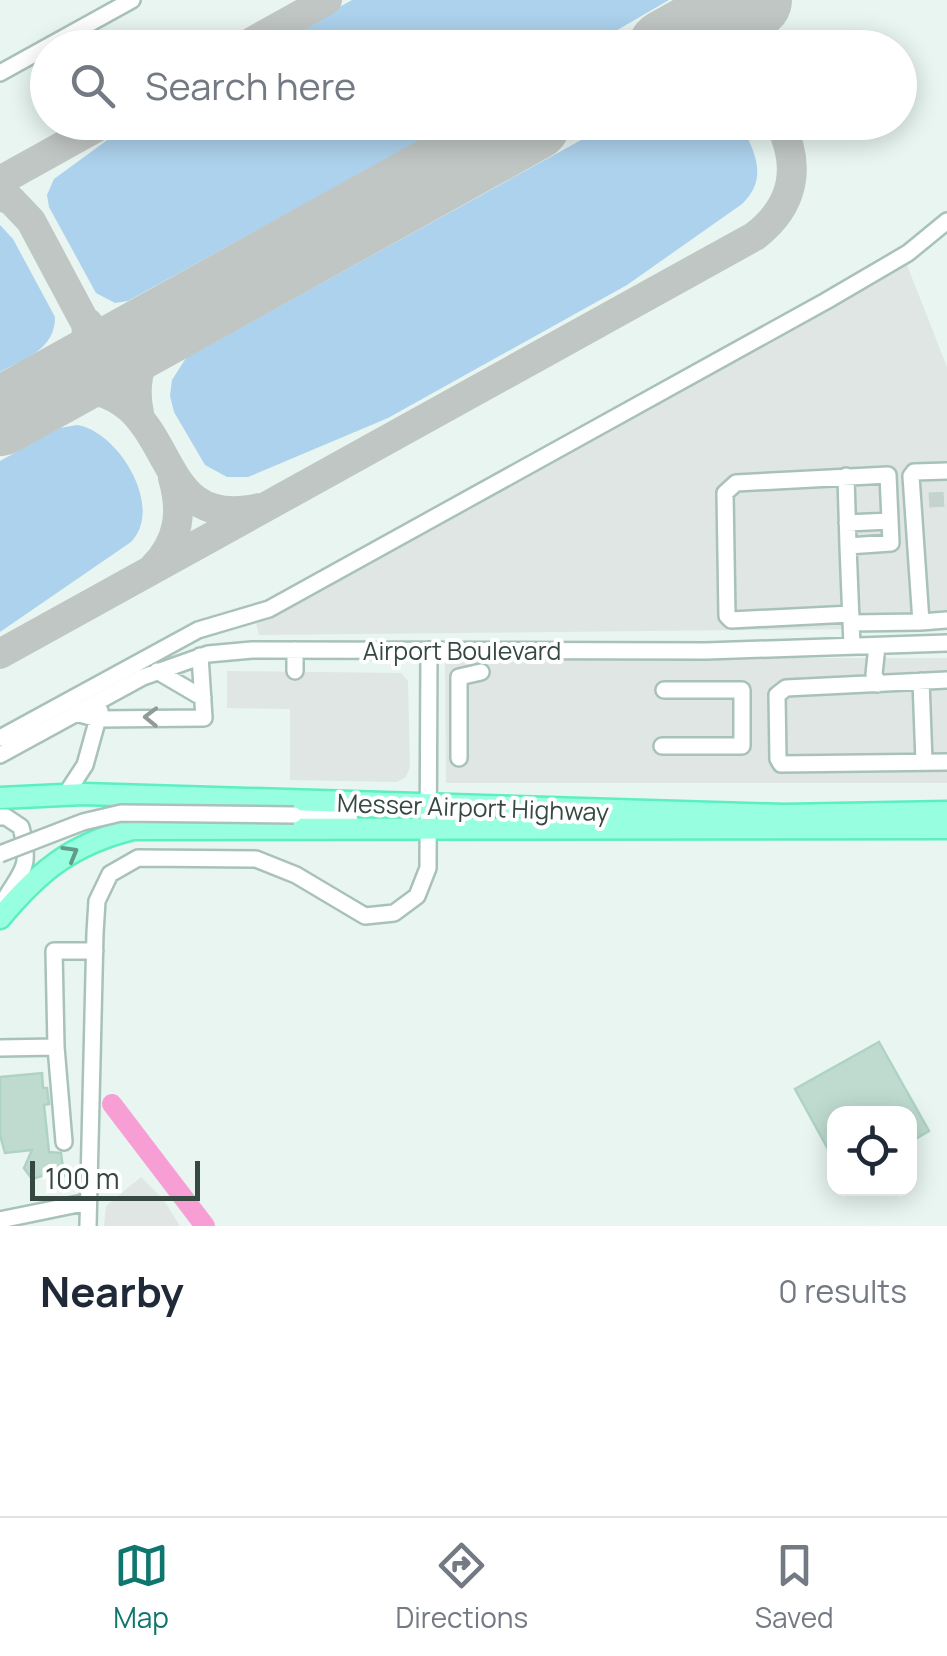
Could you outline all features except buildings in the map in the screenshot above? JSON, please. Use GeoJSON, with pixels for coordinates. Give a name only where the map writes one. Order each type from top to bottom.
{"type":"FeatureCollection","features":[{"type":"Feature","properties":{"kind":"main road","name":"Messer Airport Highway"},"geometry":{"type":"LineString","coordinates":[[0,798],[66,794],[430,817],[947,828]]}},
{"type":"Feature","properties":{"kind":"main road","name":"Messer Airport Highway"},"geometry":{"type":"LineString","coordinates":[[0,918],[24,889],[57,860],[95,839],[128,830],[430,817],[947,812]]}},
{"type":"Feature","properties":{"kind":"street"},"geometry":{"type":"LineString","coordinates":[[78,30],[132,0]]}},
{"type":"Feature","properties":{"kind":"street"},"geometry":{"type":"LineString","coordinates":[[0,73],[30,56]]}},
{"type":"Feature","properties":{"kind":"street"},"geometry":{"type":"LineString","coordinates":[[0,738],[198,630],[269,609],[826,301],[908,253],[947,221]]}},
{"type":"Feature","properties":{"kind":"street"},"geometry":{"type":"LineString","coordinates":[[920,622],[921,501],[914,472],[947,471]]}},
{"type":"Feature","properties":{"kind":"street"},"geometry":{"type":"LineString","coordinates":[[881,532],[888,475],[736,483],[725,492],[726,610],[730,620],[947,620]]}},
{"type":"Feature","properties":{"kind":"street"},"geometry":{"type":"LineString","coordinates":[[846,476],[852,646]]}},
{"type":"Feature","properties":{"kind":"street"},"geometry":{"type":"LineString","coordinates":[[847,523],[881,532]]}},
{"type":"Feature","properties":{"kind":"street"},"geometry":{"type":"LineString","coordinates":[[848,546],[881,532]]}},
{"type":"Feature","properties":{"kind":"street","name":"Airport Boulevard"},"geometry":{"type":"LineString","coordinates":[[0,755],[158,671],[200,656],[252,650],[706,651],[852,646],[877,652],[947,643]]}},
{"type":"Feature","properties":{"kind":"street"},"geometry":{"type":"LineString","coordinates":[[295,650],[296,671]]}},
{"type":"Feature","properties":{"kind":"street"},"geometry":{"type":"LineString","coordinates":[[88,1226],[97,901],[110,874],[138,858],[256,860],[296,875],[365,916],[394,913],[417,896],[428,868],[429,650]]}},
{"type":"Feature","properties":{"kind":"street"},"geometry":{"type":"LineString","coordinates":[[460,758],[459,677],[481,674],[481,650]]}},
{"type":"Feature","properties":{"kind":"street"},"geometry":{"type":"LineString","coordinates":[[877,652],[874,668],[878,682]]}},
{"type":"Feature","properties":{"kind":"street"},"geometry":{"type":"LineString","coordinates":[[76,713],[98,719],[204,718],[200,656]]}},
{"type":"Feature","properties":{"kind":"street"},"geometry":{"type":"LineString","coordinates":[[158,671],[203,698]]}},
{"type":"Feature","properties":{"kind":"street"},"geometry":{"type":"LineString","coordinates":[[947,680],[780,690],[777,695],[778,758],[788,766],[947,762]]}},
{"type":"Feature","properties":{"kind":"street"},"geometry":{"type":"LineString","coordinates":[[921,682],[924,762]]}},
{"type":"Feature","properties":{"kind":"street"},"geometry":{"type":"LineString","coordinates":[[662,746],[742,746],[742,690],[664,690]]}},
{"type":"Feature","properties":{"kind":"street"},"geometry":{"type":"LineString","coordinates":[[66,794],[85,765],[104,698]]}},
{"type":"Feature","properties":{"kind":"street","name":"Messer Airport Highway"},"geometry":{"type":"LineString","coordinates":[[0,854],[83,822],[121,814],[430,817]]}},
{"type":"Feature","properties":{"kind":"street"},"geometry":{"type":"LineString","coordinates":[[0,817],[21,827],[28,853],[25,868],[0,908]]}},
{"type":"Feature","properties":{"kind":"street"},"geometry":{"type":"LineString","coordinates":[[0,890],[25,868]]}},
{"type":"Feature","properties":{"kind":"street"},"geometry":{"type":"LineString","coordinates":[[64,1142],[54,951],[94,952]]}},
{"type":"Feature","properties":{"kind":"street"},"geometry":{"type":"LineString","coordinates":[[0,1048],[56,1046]]}},
{"type":"Feature","properties":{"kind":"street"},"geometry":{"type":"LineString","coordinates":[[62,1108],[90,1107]]}},
{"type":"Feature","properties":{"kind":"street"},"geometry":{"type":"LineString","coordinates":[[0,1220],[88,1202]]}},
{"type":"Feature","properties":{"kind":"shaded area"},"geometry":{"type":"Polygon","coordinates":[[[352,0],[669,0],[617,30],[298,30],[352,0]]]}},
{"type":"Feature","properties":{"kind":"shaded area"},"geometry":{"type":"Polygon","coordinates":[[[107,140],[421,140],[128,301],[115,303],[96,293],[49,207],[47,195],[54,179],[107,140]]]}},
{"type":"Feature","properties":{"kind":"shaded area"},"geometry":{"type":"Polygon","coordinates":[[[581,140],[747,140],[754,155],[755,184],[742,204],[627,285],[388,418],[248,477],[227,477],[205,465],[174,412],[172,380],[186,358],[581,140]]]}},
{"type":"Feature","properties":{"kind":"shaded area"},"geometry":{"type":"Polygon","coordinates":[[[0,225],[13,239],[55,317],[54,328],[44,345],[0,372],[0,225]]]}},
{"type":"Feature","properties":{"kind":"shaded area"},"geometry":{"type":"Polygon","coordinates":[[[907,265],[947,367],[947,628],[259,635],[255,619],[283,611],[907,265]]]}},
{"type":"Feature","properties":{"kind":"shaded area"},"geometry":{"type":"Polygon","coordinates":[[[77,425],[92,430],[121,455],[140,491],[140,527],[131,542],[0,632],[0,461],[60,428],[77,425]]]}},
{"type":"Feature","properties":{"kind":"shaded area"},"geometry":{"type":"Polygon","coordinates":[[[445,658],[947,658],[947,783],[446,783],[445,658]]]}},
{"type":"Feature","properties":{"kind":"shaded area"},"geometry":{"type":"Polygon","coordinates":[[[227,671],[401,673],[408,681],[410,767],[406,777],[397,782],[290,780],[290,709],[227,708],[227,671]]]}},
{"type":"Feature","properties":{"kind":"shaded area"},"geometry":{"type":"Polygon","coordinates":[[[141,1177],[163,1199],[180,1226],[104,1226],[106,1206],[141,1177]]]}},
{"type":"Feature","properties":{"kind":"waterway"},"geometry":{"type":"LineString","coordinates":[[112,1104],[205,1226]]}},
{"type":"Feature","properties":{"kind":"taxiway"},"geometry":{"type":"LineString","coordinates":[[273,30],[327,0]]}},
{"type":"Feature","properties":{"kind":"taxiway"},"geometry":{"type":"LineString","coordinates":[[716,0],[731,30]]}},
{"type":"Feature","properties":{"kind":"taxiway"},"geometry":{"type":"LineString","coordinates":[[0,181],[74,140]]}},
{"type":"Feature","properties":{"kind":"taxiway"},"geometry":{"type":"LineString","coordinates":[[0,654],[755,236],[786,198],[792,169],[786,140]]}},
{"type":"Feature","properties":{"kind":"taxiway"},"geometry":{"type":"LineString","coordinates":[[0,196],[11,200],[31,221],[86,324],[81,358],[58,385]]}},
{"type":"Feature","properties":{"kind":"taxiway"},"geometry":{"type":"LineString","coordinates":[[88,323],[135,410]]}},
{"type":"Feature","properties":{"kind":"taxiway"},"geometry":{"type":"LineString","coordinates":[[139,413],[138,375],[153,342],[170,323]]}},
{"type":"Feature","properties":{"kind":"taxiway"},"geometry":{"type":"LineString","coordinates":[[53,388],[95,390],[123,403],[147,428],[180,483],[192,497],[209,507],[231,511],[260,508]]}},
{"type":"Feature","properties":{"kind":"taxiway"},"geometry":{"type":"LineString","coordinates":[[154,567],[169,547],[177,526],[173,478]]}},
{"type":"Feature","properties":{"kind":"runway"},"geometry":{"type":"LineString","coordinates":[[699,30],[753,0]]}},
{"type":"Feature","properties":{"kind":"runway"},"geometry":{"type":"LineString","coordinates":[[0,417],[500,140]]}},
{"type":"Feature","properties":{"kind":"tunnel"},"geometry":{"type":"LineString","coordinates":[[929,500],[947,499]]}}]}
